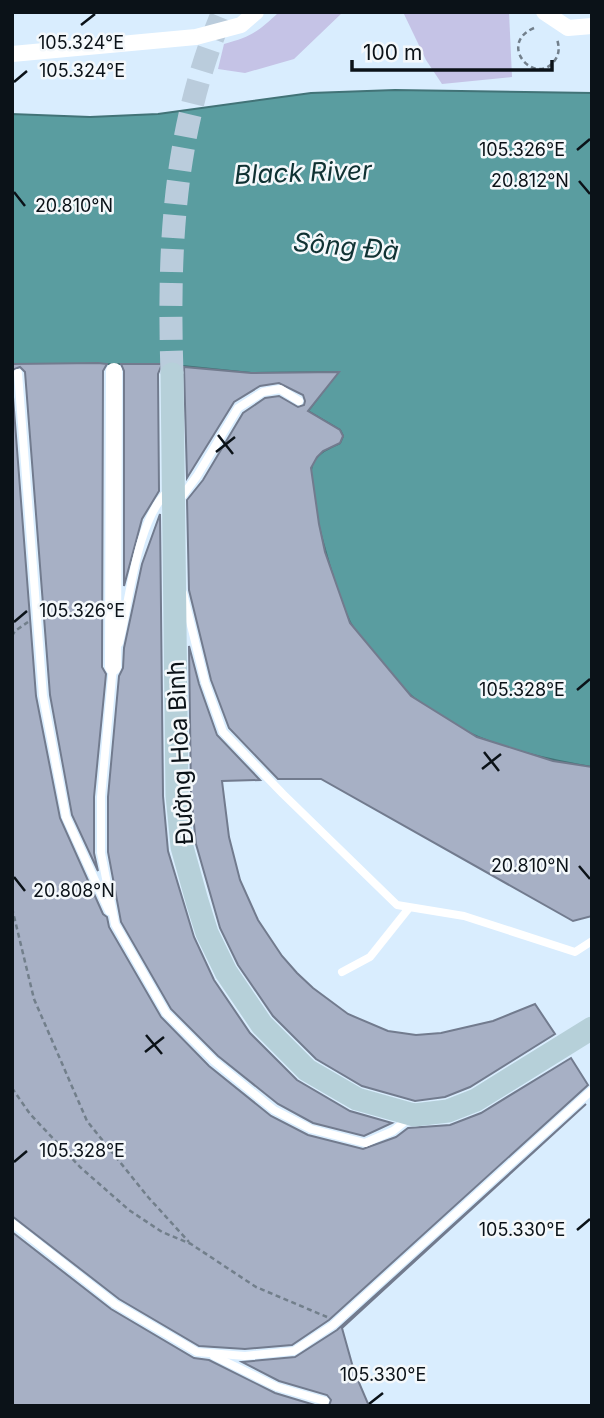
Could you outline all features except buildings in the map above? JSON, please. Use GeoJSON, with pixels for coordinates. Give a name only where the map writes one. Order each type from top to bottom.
{"type":"FeatureCollection","features":[{"type":"Feature","properties":{"kind":"main road","name":"Đường Hòa Bình"},"geometry":{"type":"LineString","coordinates":[[172,374],[177,795],[182,847],[207,933],[226,972],[262,1025],[307,1070],[357,1099],[414,1115],[448,1111],[476,1100],[592,1028]]}},
{"type":"Feature","properties":{"kind":"street"},"geometry":{"type":"LineString","coordinates":[[12,54],[196,37],[241,25],[256,12]]}},
{"type":"Feature","properties":{"kind":"street"},"geometry":{"type":"LineString","coordinates":[[544,12],[562,33],[592,26]]}},
{"type":"Feature","properties":{"kind":"street"},"geometry":{"type":"LineString","coordinates":[[113,667],[114,371]]}},
{"type":"Feature","properties":{"kind":"lane"},"geometry":{"type":"LineString","coordinates":[[18,373],[43,696],[66,817],[115,924],[166,1013],[214,1061],[274,1111],[311,1129],[365,1143],[393,1131],[414,1115]]}},
{"type":"Feature","properties":{"kind":"lane"},"geometry":{"type":"LineString","coordinates":[[115,924],[101,853],[100,797],[113,667],[143,535],[158,501],[173,496],[197,476],[238,408],[262,392],[280,389],[299,401]]}},
{"type":"Feature","properties":{"kind":"lane"},"geometry":{"type":"LineString","coordinates":[[174,564],[205,682],[223,732],[397,905],[464,916],[575,952],[592,941]]}},
{"type":"Feature","properties":{"kind":"lane"},"geometry":{"type":"LineString","coordinates":[[342,972],[370,957],[410,908]]}},
{"type":"Feature","properties":{"kind":"lane"},"geometry":{"type":"LineString","coordinates":[[12,1223],[115,1304],[197,1352],[245,1356],[294,1352],[337,1321],[592,1090]]}},
{"type":"Feature","properties":{"kind":"lane"},"geometry":{"type":"LineString","coordinates":[[208,1353],[278,1387],[325,1401]]}},
{"type":"Feature","properties":{"kind":"path"},"geometry":{"type":"LineString","coordinates":[[534,29],[522,35],[518,48],[522,61],[533,68],[547,67],[557,58],[562,33]]}},
{"type":"Feature","properties":{"kind":"path"},"geometry":{"type":"LineString","coordinates":[[12,636],[37,616]]}},
{"type":"Feature","properties":{"kind":"path"},"geometry":{"type":"LineString","coordinates":[[12,908],[34,999],[87,1121],[148,1197],[191,1244]]}},
{"type":"Feature","properties":{"kind":"path"},"geometry":{"type":"LineString","coordinates":[[12,1088],[30,1114],[63,1150],[129,1210],[162,1232],[191,1244],[256,1287],[337,1321]]}},
{"type":"Feature","properties":{"kind":"shaded area"},"geometry":{"type":"Polygon","coordinates":[[[279,12],[343,12],[294,59],[245,73],[218,69],[224,44],[254,32],[279,12]]]}},
{"type":"Feature","properties":{"kind":"shaded area"},"geometry":{"type":"Polygon","coordinates":[[[403,12],[509,12],[512,77],[442,84],[426,60],[403,12]]]}},
{"type":"Feature","properties":{"kind":"water"},"geometry":{"type":"Polygon","coordinates":[[[395,90],[592,93],[592,767],[506,747],[478,737],[454,724],[414,698],[380,661],[349,620],[323,542],[311,478],[312,465],[317,457],[340,443],[343,436],[340,430],[308,411],[338,372],[251,373],[163,364],[12,364],[12,114],[90,117],[158,114],[311,93],[395,90]]]}},
{"type":"Feature","properties":{"kind":"tunnel"},"geometry":{"type":"LineString","coordinates":[[172,374],[171,281],[177,190],[193,101],[223,12]]}},
{"type":"Feature","properties":{"kind":"water label","name":"Black River"},"geometry":{"type":"Point","coordinates":[303,172]}},
{"type":"Feature","properties":{"kind":"water label","name":"Sông Đà"},"geometry":{"type":"Point","coordinates":[346,246]}}]}
